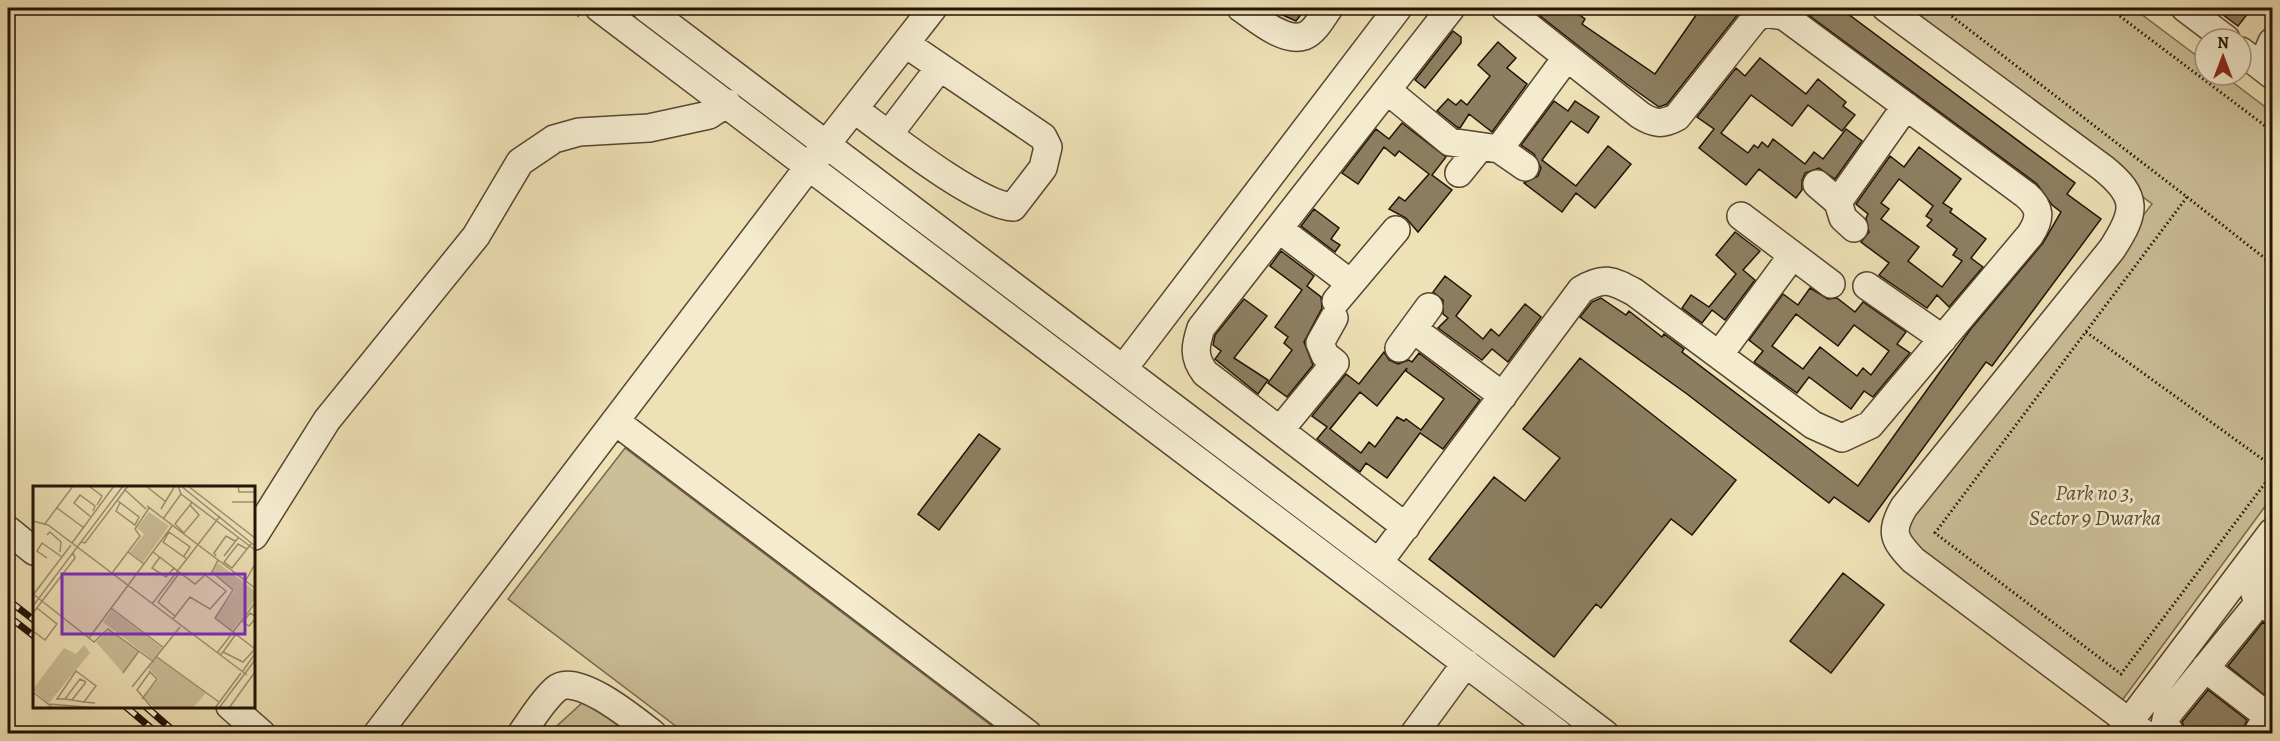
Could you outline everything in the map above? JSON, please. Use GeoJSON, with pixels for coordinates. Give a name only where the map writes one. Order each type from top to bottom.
{"type":"FeatureCollection","features":[{"type":"Feature","properties":{"kind":"street"},"geometry":{"type":"LineString","coordinates":[[599,8],[810,165],[1559,734]]}},
{"type":"Feature","properties":{"kind":"street"},"geometry":{"type":"LineString","coordinates":[[646,8],[1605,734]]}},
{"type":"Feature","properties":{"kind":"street"},"geometry":{"type":"LineString","coordinates":[[378,734],[826,143],[933,8]]}},
{"type":"Feature","properties":{"kind":"street"},"geometry":{"type":"LineString","coordinates":[[1241,8],[1274,29],[1298,36],[1312,30],[1329,8]]}},
{"type":"Feature","properties":{"kind":"street"},"geometry":{"type":"LineString","coordinates":[[1124,369],[1398,8]]}},
{"type":"Feature","properties":{"kind":"street"},"geometry":{"type":"LineString","coordinates":[[1406,527],[1205,372],[1197,362],[1195,345],[1201,328],[1451,8]]}},
{"type":"Feature","properties":{"kind":"street"},"geometry":{"type":"LineString","coordinates":[[1379,562],[1581,290],[1596,280],[1616,283],[1634,292],[1813,425],[1842,438],[1870,425],[2030,235],[2039,213],[2037,204],[2026,195],[1784,16],[1762,13],[1753,21],[1677,117],[1661,124],[1640,115],[1505,8]]}},
{"type":"Feature","properties":{"kind":"street"},"geometry":{"type":"LineString","coordinates":[[1886,8],[2103,168],[2123,184],[2131,204],[2126,228],[2112,249],[1904,507],[1895,523],[1897,543],[1913,560],[2131,729],[2272,532]]}},
{"type":"Feature","properties":{"kind":"street"},"geometry":{"type":"LineString","coordinates":[[2185,8],[2210,27]]}},
{"type":"Feature","properties":{"kind":"street"},"geometry":{"type":"LineString","coordinates":[[2272,42],[2269,49],[2272,58]]}},
{"type":"Feature","properties":{"kind":"street"},"geometry":{"type":"LineString","coordinates":[[854,109],[939,170],[1000,206],[1013,207],[1043,168],[1048,147],[1043,137],[906,44]]}},
{"type":"Feature","properties":{"kind":"street"},"geometry":{"type":"LineString","coordinates":[[1459,173],[1490,148],[1567,57]]}},
{"type":"Feature","properties":{"kind":"street"},"geometry":{"type":"LineString","coordinates":[[2253,60],[2272,75]]}},
{"type":"Feature","properties":{"kind":"street"},"geometry":{"type":"LineString","coordinates":[[890,134],[940,67]]}},
{"type":"Feature","properties":{"kind":"street"},"geometry":{"type":"LineString","coordinates":[[1388,91],[1450,142],[1490,148],[1525,167]]}},
{"type":"Feature","properties":{"kind":"street"},"geometry":{"type":"LineString","coordinates":[[255,534],[327,420],[463,253],[520,162],[554,138],[579,132],[650,128],[709,115],[727,103]]}},
{"type":"Feature","properties":{"kind":"street"},"geometry":{"type":"LineString","coordinates":[[1838,202],[1906,106]]}},
{"type":"Feature","properties":{"kind":"street"},"geometry":{"type":"LineString","coordinates":[[1817,184],[1838,202],[1843,218],[1854,228]]}},
{"type":"Feature","properties":{"kind":"street"},"geometry":{"type":"LineString","coordinates":[[1741,216],[1831,284]]}},
{"type":"Feature","properties":{"kind":"street"},"geometry":{"type":"LineString","coordinates":[[1279,229],[1340,301]]}},
{"type":"Feature","properties":{"kind":"street"},"geometry":{"type":"LineString","coordinates":[[1280,430],[1344,370],[1325,355],[1320,343],[1340,301],[1396,230]]}},
{"type":"Feature","properties":{"kind":"street"},"geometry":{"type":"LineString","coordinates":[[1719,355],[1792,256]]}},
{"type":"Feature","properties":{"kind":"street"},"geometry":{"type":"LineString","coordinates":[[1867,286],[1943,339]]}},
{"type":"Feature","properties":{"kind":"street"},"geometry":{"type":"LineString","coordinates":[[1429,307],[1406,339],[1503,396]]}},
{"type":"Feature","properties":{"kind":"street"},"geometry":{"type":"LineString","coordinates":[[615,421],[1028,734]]}},
{"type":"Feature","properties":{"kind":"street"},"geometry":{"type":"LineString","coordinates":[[8,530],[33,549]]}},
{"type":"Feature","properties":{"kind":"street"},"geometry":{"type":"LineString","coordinates":[[2267,611],[2255,594],[2272,570]]}},
{"type":"Feature","properties":{"kind":"street"},"geometry":{"type":"LineString","coordinates":[[2231,587],[2267,611]]}},
{"type":"Feature","properties":{"kind":"street"},"geometry":{"type":"LineString","coordinates":[[2171,734],[2165,724],[2167,715],[2205,669],[2267,611]]}},
{"type":"Feature","properties":{"kind":"street"},"geometry":{"type":"LineString","coordinates":[[1414,734],[1466,663]]}},
{"type":"Feature","properties":{"kind":"street"},"geometry":{"type":"LineString","coordinates":[[2205,669],[2260,711],[2264,722]]}},
{"type":"Feature","properties":{"kind":"street"},"geometry":{"type":"LineString","coordinates":[[521,734],[557,687],[573,683],[593,693],[653,734]]}},
{"type":"Feature","properties":{"kind":"street"},"geometry":{"type":"LineString","coordinates":[[232,708],[262,734]]}},
{"type":"Feature","properties":{"kind":"path"},"geometry":{"type":"LineString","coordinates":[[1941,8],[2272,264]]}},
{"type":"Feature","properties":{"kind":"path"},"geometry":{"type":"LineString","coordinates":[[2109,8],[2272,131]]}},
{"type":"Feature","properties":{"kind":"path"},"geometry":{"type":"LineString","coordinates":[[2187,197],[1935,532],[2121,674],[2272,474]]}},
{"type":"Feature","properties":{"kind":"path"},"geometry":{"type":"LineString","coordinates":[[2086,332],[2272,466]]}},
{"type":"Feature","properties":{"kind":"green space","name":"Park no 3, Sector 9 Dwarka"},"geometry":{"type":"Polygon","coordinates":[[[1894,8],[2133,8],[2193,53],[2193,87],[2239,87],[2272,112],[2272,497],[2118,706],[1894,542],[2152,204],[1894,8]]]}},
{"type":"Feature","properties":{"kind":"green space"},"geometry":{"type":"Polygon","coordinates":[[[625,448],[1001,733],[685,733],[508,599],[625,448]]]}},
{"type":"Feature","properties":{"kind":"green space"},"geometry":{"type":"Polygon","coordinates":[[[593,693],[648,734],[548,734],[593,693]]]}},
{"type":"Feature","properties":{"kind":"building"},"geometry":{"type":"Polygon","coordinates":[[[1267,8],[1306,8],[1296,21],[1267,8]]]}},
{"type":"Feature","properties":{"kind":"building"},"geometry":{"type":"Polygon","coordinates":[[[1530,8],[1570,8],[1585,19],[1582,24],[1655,74],[1701,8],[1743,8],[1667,104],[1659,107],[1530,8]]]}},
{"type":"Feature","properties":{"kind":"building"},"geometry":{"type":"Polygon","coordinates":[[[1799,8],[1840,8],[2075,183],[2067,194],[2101,219],[1992,366],[1986,362],[1869,522],[1834,497],[1829,503],[1687,394],[1580,317],[1592,302],[1601,298],[1626,315],[1629,311],[1662,337],[1664,334],[1684,349],[1682,352],[1858,486],[1970,330],[2043,243],[2061,212],[2052,205],[2037,184],[1799,8]]]}},
{"type":"Feature","properties":{"kind":"building"},"geometry":{"type":"Polygon","coordinates":[[[2214,8],[2252,8],[2238,26],[2214,8]]]}},
{"type":"Feature","properties":{"kind":"building"},"geometry":{"type":"Polygon","coordinates":[[[1453,31],[1461,37],[1461,43],[1425,88],[1415,80],[1453,31]]]}},
{"type":"Feature","properties":{"kind":"building"},"geometry":{"type":"Polygon","coordinates":[[[1498,42],[1516,58],[1507,68],[1527,84],[1492,132],[1469,114],[1460,128],[1457,127],[1437,111],[1448,99],[1456,105],[1461,100],[1467,105],[1490,76],[1478,65],[1498,42]]]}},
{"type":"Feature","properties":{"kind":"building"},"geometry":{"type":"Polygon","coordinates":[[[1760,58],[1806,94],[1818,79],[1846,102],[1843,106],[1855,115],[1842,131],[1808,105],[1792,126],[1751,95],[1721,133],[1748,153],[1754,145],[1758,148],[1762,142],[1768,147],[1773,139],[1805,164],[1814,152],[1823,159],[1846,129],[1862,141],[1835,179],[1819,168],[1805,173],[1802,190],[1796,198],[1759,169],[1746,185],[1699,148],[1714,129],[1697,117],[1736,68],[1745,76],[1760,58]]]}},
{"type":"Feature","properties":{"kind":"building"},"geometry":{"type":"Polygon","coordinates":[[[1554,101],[1568,111],[1575,101],[1599,117],[1588,133],[1571,121],[1542,160],[1576,186],[1608,146],[1631,164],[1595,208],[1576,193],[1562,212],[1524,183],[1538,176],[1541,168],[1534,154],[1521,145],[1554,101]]]}},
{"type":"Feature","properties":{"kind":"building"},"geometry":{"type":"Polygon","coordinates":[[[1402,123],[1446,157],[1432,175],[1452,190],[1418,232],[1406,218],[1389,209],[1399,197],[1405,201],[1429,174],[1399,151],[1395,156],[1384,147],[1358,184],[1342,173],[1376,129],[1389,139],[1402,123]]]}},
{"type":"Feature","properties":{"kind":"building"},"geometry":{"type":"Polygon","coordinates":[[[1919,147],[1961,179],[1943,203],[1952,209],[1950,212],[1986,239],[1971,258],[1983,267],[1949,307],[1937,295],[1927,308],[1879,275],[1889,263],[1861,242],[1869,232],[1866,218],[1868,214],[1856,204],[1890,156],[1904,167],[1919,147]],[[1899,179],[1881,203],[1889,209],[1881,219],[1919,247],[1908,261],[1942,287],[1962,261],[1953,255],[1957,249],[1927,226],[1932,220],[1926,216],[1933,206],[1899,179]]]}},
{"type":"Feature","properties":{"kind":"building"},"geometry":{"type":"Polygon","coordinates":[[[1314,209],[1339,228],[1331,239],[1340,245],[1335,252],[1301,226],[1314,209]]]}},
{"type":"Feature","properties":{"kind":"building"},"geometry":{"type":"Polygon","coordinates":[[[1735,232],[1760,251],[1743,270],[1755,280],[1725,320],[1712,310],[1702,323],[1682,308],[1691,295],[1709,307],[1736,274],[1716,255],[1735,232]]]}},
{"type":"Feature","properties":{"kind":"building"},"geometry":{"type":"Polygon","coordinates":[[[1281,251],[1314,276],[1307,286],[1321,297],[1322,308],[1304,342],[1313,365],[1287,397],[1268,383],[1292,350],[1284,343],[1288,337],[1275,327],[1302,290],[1270,266],[1281,251]]]}},
{"type":"Feature","properties":{"kind":"building"},"geometry":{"type":"Polygon","coordinates":[[[1445,276],[1471,296],[1456,316],[1483,339],[1491,329],[1499,336],[1525,304],[1541,317],[1508,362],[1492,349],[1482,360],[1438,328],[1448,318],[1443,314],[1443,300],[1433,292],[1445,276]]]}},
{"type":"Feature","properties":{"kind":"building"},"geometry":{"type":"Polygon","coordinates":[[[1810,288],[1828,299],[1837,298],[1855,312],[1863,302],[1906,332],[1897,344],[1910,353],[1873,397],[1864,391],[1851,409],[1809,377],[1797,393],[1754,362],[1763,351],[1749,340],[1783,294],[1798,305],[1810,288]],[[1796,314],[1772,346],[1803,369],[1820,347],[1857,376],[1863,368],[1871,375],[1889,351],[1854,325],[1838,346],[1796,314]]]}},
{"type":"Feature","properties":{"kind":"building"},"geometry":{"type":"Polygon","coordinates":[[[1244,299],[1267,316],[1234,358],[1268,380],[1258,394],[1215,359],[1221,351],[1213,345],[1215,335],[1244,299]]]}},
{"type":"Feature","properties":{"kind":"building"},"geometry":{"type":"Polygon","coordinates":[[[1384,352],[1389,360],[1398,364],[1409,360],[1412,362],[1419,353],[1480,400],[1443,449],[1420,433],[1387,478],[1366,463],[1360,472],[1317,439],[1327,427],[1312,416],[1346,374],[1359,384],[1384,352]],[[1407,368],[1377,406],[1360,392],[1330,429],[1361,453],[1369,442],[1375,447],[1397,417],[1404,421],[1406,419],[1421,430],[1444,399],[1406,371],[1407,368]]]}},
{"type":"Feature","properties":{"kind":"building"},"geometry":{"type":"Polygon","coordinates":[[[1580,358],[1736,480],[1692,535],[1671,519],[1601,608],[1596,604],[1554,657],[1429,559],[1494,477],[1525,501],[1560,458],[1523,429],[1580,358]]]}},
{"type":"Feature","properties":{"kind":"building"},"geometry":{"type":"Polygon","coordinates":[[[979,434],[1000,449],[939,530],[918,514],[979,434]]]}},
{"type":"Feature","properties":{"kind":"building"},"geometry":{"type":"Polygon","coordinates":[[[1843,573],[1884,605],[1831,673],[1790,641],[1843,573]]]}},
{"type":"Feature","properties":{"kind":"building"},"geometry":{"type":"Polygon","coordinates":[[[2263,622],[2272,630],[2272,701],[2228,666],[2263,622]]]}},
{"type":"Feature","properties":{"kind":"building"},"geometry":{"type":"Polygon","coordinates":[[[2208,690],[2247,720],[2241,734],[2187,734],[2182,722],[2208,690]]]}},
{"type":"Feature","properties":{"kind":"railway"},"geometry":{"type":"LineString","coordinates":[[8,600],[33,619]]}},
{"type":"Feature","properties":{"kind":"railway"},"geometry":{"type":"LineString","coordinates":[[8,616],[33,635]]}},
{"type":"Feature","properties":{"kind":"railway"},"geometry":{"type":"LineString","coordinates":[[127,708],[158,734]]}},
{"type":"Feature","properties":{"kind":"railway"},"geometry":{"type":"LineString","coordinates":[[147,708],[177,734]]}}]}
